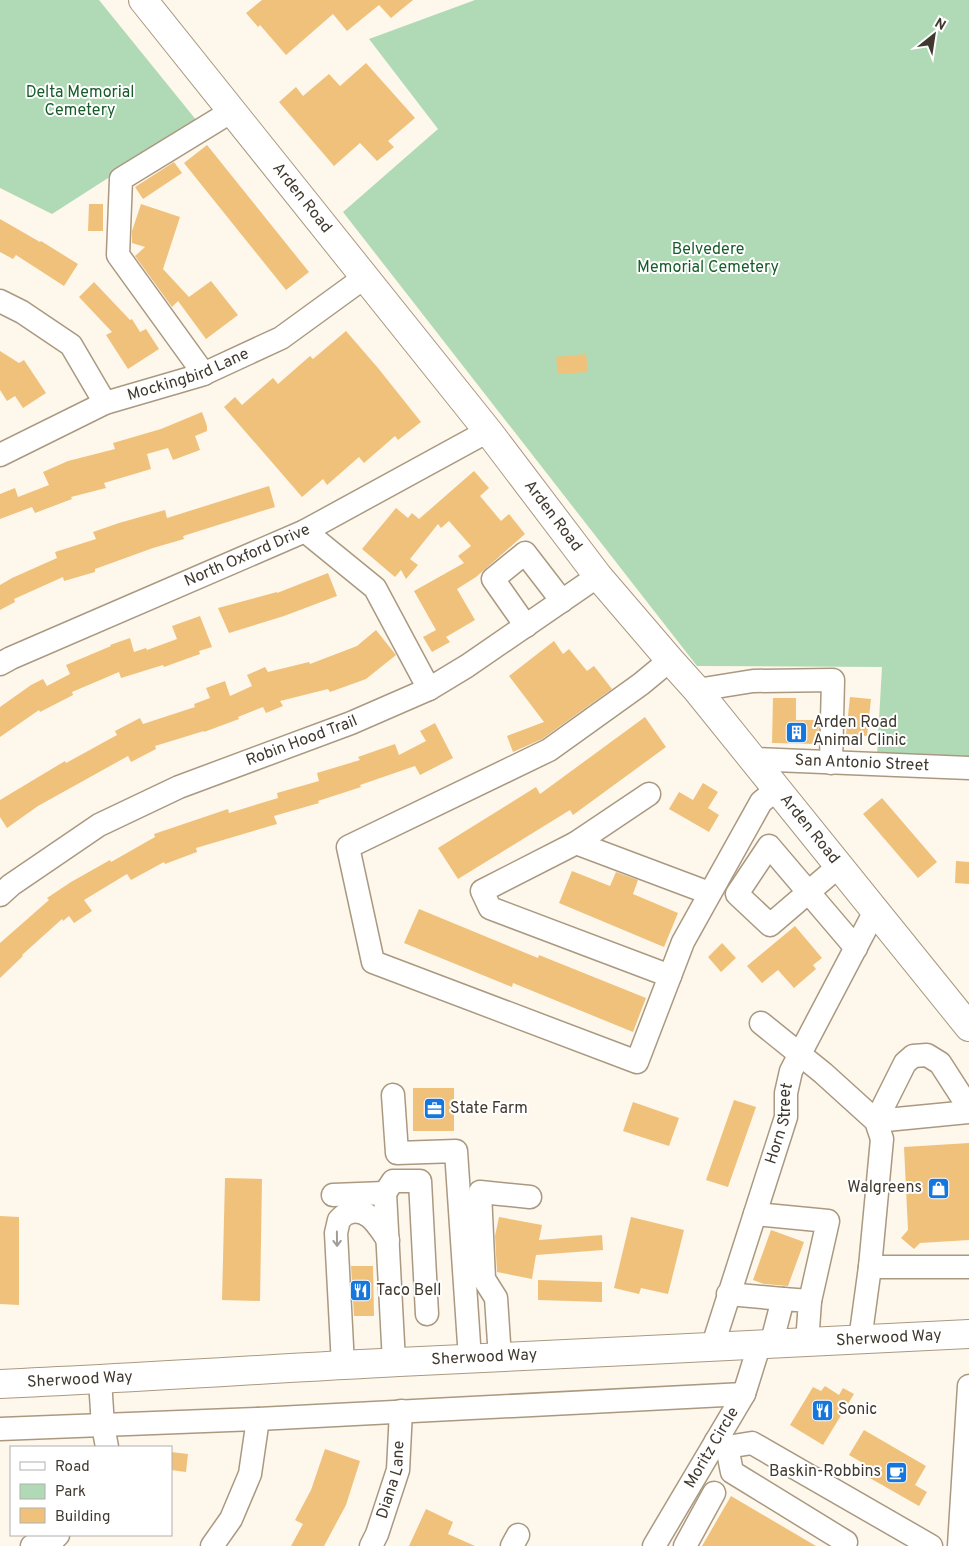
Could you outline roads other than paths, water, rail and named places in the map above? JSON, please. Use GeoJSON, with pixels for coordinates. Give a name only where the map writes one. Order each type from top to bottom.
{"type":"FeatureCollection","features":[{"type":"Feature","properties":{"kind":"main road","name":"Arden Road"},"geometry":{"type":"LineString","coordinates":[[143,0],[488,431],[598,576],[698,690],[875,911],[966,1018]]}},
{"type":"Feature","properties":{"kind":"main road","name":"Sherwood Way"},"geometry":{"type":"LineString","coordinates":[[0,1384],[100,1380],[394,1362],[765,1346],[969,1334]]}},
{"type":"Feature","properties":{"kind":"street"},"geometry":{"type":"LineString","coordinates":[[204,374],[118,254],[121,179],[232,111]]}},
{"type":"Feature","properties":{"kind":"street","name":"Mockingbird Lane"},"geometry":{"type":"LineString","coordinates":[[0,455],[105,403],[204,374],[281,338],[365,277]]}},
{"type":"Feature","properties":{"kind":"street"},"geometry":{"type":"LineString","coordinates":[[0,301],[22,312],[71,346],[105,403]]}},
{"type":"Feature","properties":{"kind":"street","name":"North Oxford Drive"},"geometry":{"type":"LineString","coordinates":[[0,664],[305,531],[488,431]]}},
{"type":"Feature","properties":{"kind":"street"},"geometry":{"type":"LineString","coordinates":[[305,531],[375,588],[428,689]]}},
{"type":"Feature","properties":{"kind":"street"},"geometry":{"type":"LineString","coordinates":[[526,626],[493,579],[526,553],[562,601]]}},
{"type":"Feature","properties":{"kind":"street","name":"Robin Hood Trail"},"geometry":{"type":"LineString","coordinates":[[0,895],[11,885],[99,825],[179,787],[351,723],[428,689],[467,666],[598,576]]}},
{"type":"Feature","properties":{"kind":"street"},"geometry":{"type":"LineString","coordinates":[[670,660],[641,684],[549,750],[348,847],[373,962],[637,1062],[683,942],[761,802],[778,789]]}},
{"type":"Feature","properties":{"kind":"street"},"geometry":{"type":"LineString","coordinates":[[698,690],[753,681],[833,680],[831,763]]}},
{"type":"Feature","properties":{"kind":"street","name":"San Antonio Street"},"geometry":{"type":"LineString","coordinates":[[753,759],[969,768]]}},
{"type":"Feature","properties":{"kind":"street"},"geometry":{"type":"LineString","coordinates":[[648,794],[576,842],[482,891],[490,908],[670,976]]}},
{"type":"Feature","properties":{"kind":"street"},"geometry":{"type":"LineString","coordinates":[[576,842],[710,893]]}},
{"type":"Feature","properties":{"kind":"street"},"geometry":{"type":"LineString","coordinates":[[839,866],[808,893],[856,948]]}},
{"type":"Feature","properties":{"kind":"street","name":"Horn Street"},"geometry":{"type":"LineString","coordinates":[[712,1348],[786,1118],[786,1093],[790,1071],[875,911]]}},
{"type":"Feature","properties":{"kind":"street"},"geometry":{"type":"LineString","coordinates":[[761,1023],[823,1073],[876,1121],[882,1139],[870,1267],[860,1340]]}},
{"type":"Feature","properties":{"kind":"street"},"geometry":{"type":"LineString","coordinates":[[876,1121],[905,1063],[913,1056],[927,1055],[940,1063],[969,1108]]}},
{"type":"Feature","properties":{"kind":"street"},"geometry":{"type":"LineString","coordinates":[[393,1096],[397,1153],[456,1151],[470,1359]]}},
{"type":"Feature","properties":{"kind":"street"},"geometry":{"type":"LineString","coordinates":[[876,1121],[969,1112]]}},
{"type":"Feature","properties":{"kind":"street"},"geometry":{"type":"LineString","coordinates":[[394,1362],[385,1193],[393,1181],[420,1180],[427,1314]]}},
{"type":"Feature","properties":{"kind":"street"},"geometry":{"type":"LineString","coordinates":[[500,1358],[496,1298],[484,1279],[480,1192],[530,1197]]}},
{"type":"Feature","properties":{"kind":"street"},"geometry":{"type":"LineString","coordinates":[[332,1195],[385,1193]]}},
{"type":"Feature","properties":{"kind":"street"},"geometry":{"type":"LineString","coordinates":[[343,1366],[336,1233],[339,1220],[349,1212],[361,1212],[373,1218],[388,1240]]}},
{"type":"Feature","properties":{"kind":"street"},"geometry":{"type":"LineString","coordinates":[[755,1214],[828,1221],[810,1301],[807,1343]]}},
{"type":"Feature","properties":{"kind":"street"},"geometry":{"type":"LineString","coordinates":[[870,1267],[969,1267]]}},
{"type":"Feature","properties":{"kind":"street"},"geometry":{"type":"LineString","coordinates":[[728,1294],[810,1301]]}},
{"type":"Feature","properties":{"kind":"street","name":"Moritz Circle"},"geometry":{"type":"LineString","coordinates":[[654,1546],[722,1444],[765,1346],[783,1299]]}},
{"type":"Feature","properties":{"kind":"street"},"geometry":{"type":"LineString","coordinates":[[100,1380],[105,1437]]}},
{"type":"Feature","properties":{"kind":"street"},"geometry":{"type":"LineString","coordinates":[[958,1546],[967,1448],[969,1386]]}},
{"type":"Feature","properties":{"kind":"street"},"geometry":{"type":"LineString","coordinates":[[0,1430],[105,1437],[258,1419],[744,1394]]}},
{"type":"Feature","properties":{"kind":"street","name":"Diana Lane"},"geometry":{"type":"LineString","coordinates":[[371,1546],[377,1534],[398,1470],[401,1411]]}},
{"type":"Feature","properties":{"kind":"street"},"geometry":{"type":"LineString","coordinates":[[212,1546],[232,1520],[250,1474],[258,1419]]}},
{"type":"Feature","properties":{"kind":"street"},"geometry":{"type":"LineString","coordinates":[[848,1545],[732,1472],[722,1444],[752,1443],[931,1546]]}},
{"type":"Feature","properties":{"kind":"street"},"geometry":{"type":"LineString","coordinates":[[685,1546],[714,1494]]}},
{"type":"Feature","properties":{"kind":"street"},"geometry":{"type":"LineString","coordinates":[[32,1546],[56,1536]]}},
{"type":"Feature","properties":{"kind":"place","name":"Arden Road Animal Clinic"},"geometry":{"type":"Point","coordinates":[797,732]}},
{"type":"Feature","properties":{"kind":"place","name":"State Farm"},"geometry":{"type":"Point","coordinates":[434,1109]}},
{"type":"Feature","properties":{"kind":"place","name":"Walgreens"},"geometry":{"type":"Point","coordinates":[938,1188]}},
{"type":"Feature","properties":{"kind":"place","name":"Taco Bell"},"geometry":{"type":"Point","coordinates":[360,1291]}},
{"type":"Feature","properties":{"kind":"place","name":"Sonic"},"geometry":{"type":"Point","coordinates":[822,1410]}},
{"type":"Feature","properties":{"kind":"place","name":"Baskin-Robbins"},"geometry":{"type":"Point","coordinates":[897,1472]}},
{"type":"Feature","properties":{"kind":"park label","name":"Delta Memorial Cemetery"},"geometry":{"type":"Point","coordinates":[80,102]}},
{"type":"Feature","properties":{"kind":"park label","name":"Belvedere Memorial Cemetery"},"geometry":{"type":"Point","coordinates":[708,259]}}]}
